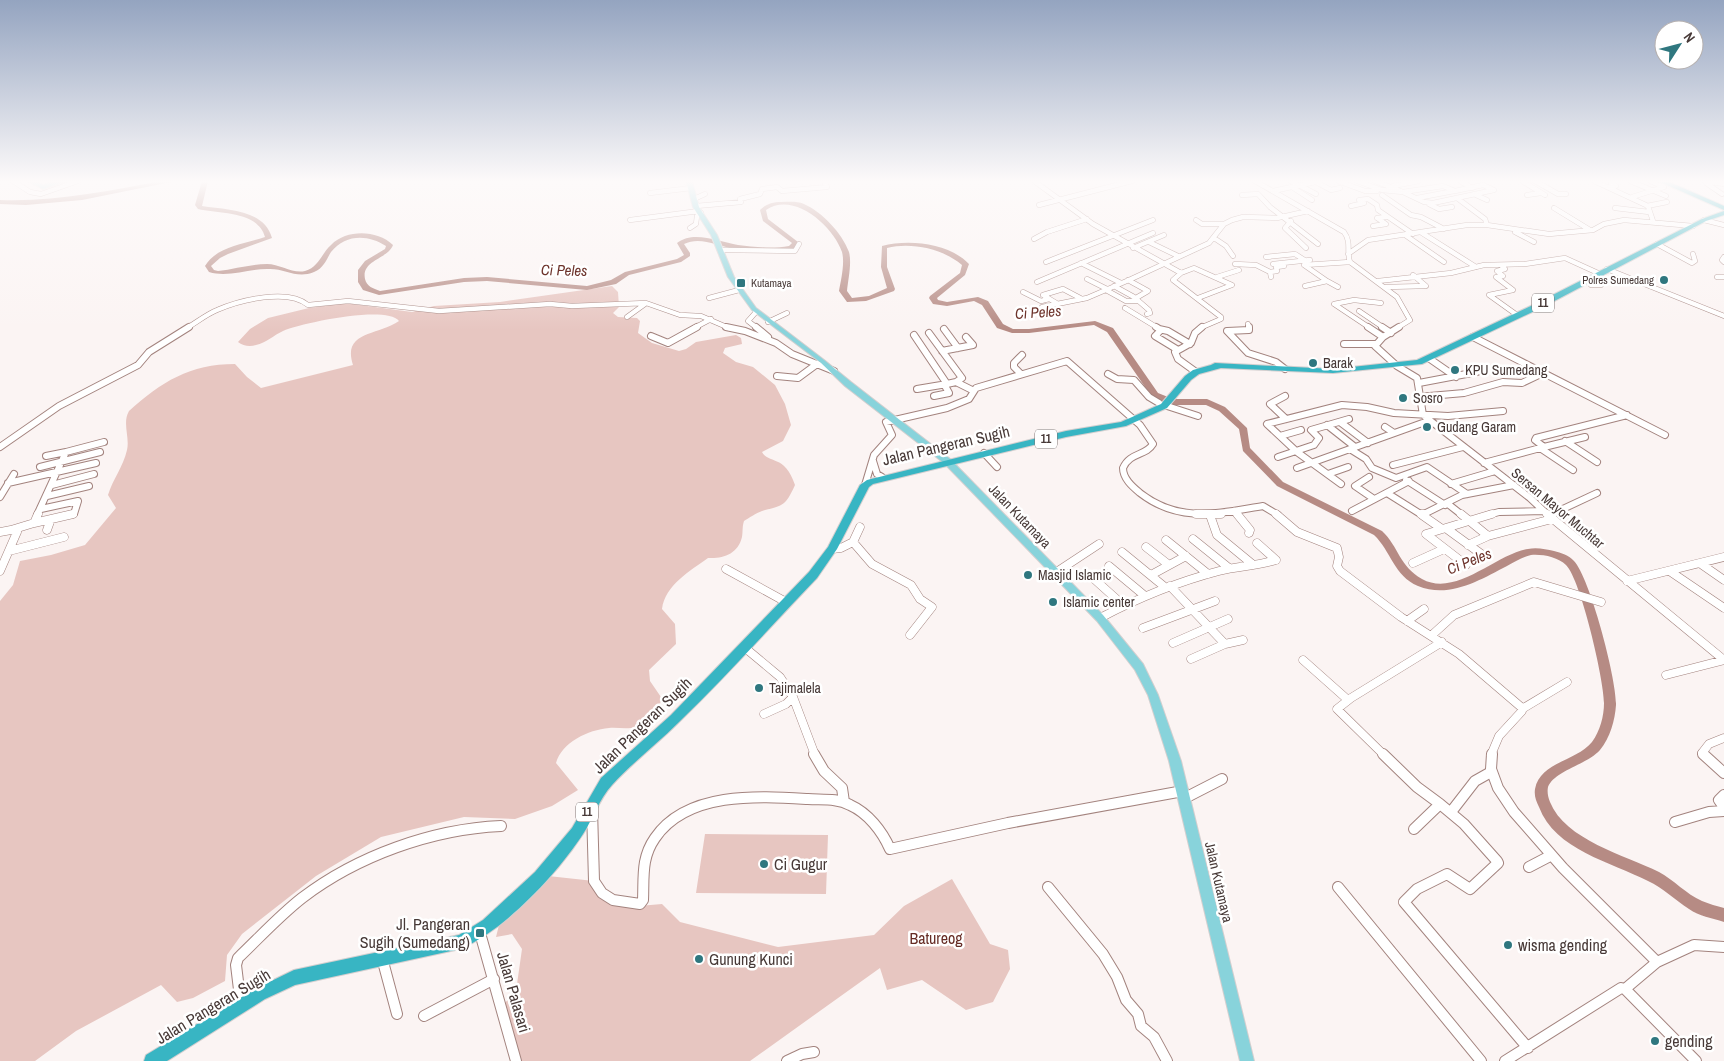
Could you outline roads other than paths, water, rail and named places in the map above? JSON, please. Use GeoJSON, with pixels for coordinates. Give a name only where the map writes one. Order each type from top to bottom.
{"type":"FeatureCollection","features":[{"type":"Feature","properties":{"kind":"highway","name":"11"},"geometry":{"type":"LineString","coordinates":[[1140,418],[1162,403],[1194,371],[1222,364],[1333,371],[1397,366],[1430,359],[1517,315],[1589,282],[1598,273],[1685,231]]}},
{"type":"Feature","properties":{"kind":"highway","name":"Jalan Pangeran Sugih"},"geometry":{"type":"LineString","coordinates":[[152,1061],[241,1006],[294,978],[460,942],[480,933],[561,854],[578,831],[591,804],[606,782],[675,719],[813,575],[832,549],[865,485],[882,477],[947,461],[1140,418]]}},
{"type":"Feature","properties":{"kind":"main road","name":"Jalan Kutamaya"},"geometry":{"type":"LineString","coordinates":[[711,231],[731,277],[756,312],[947,461],[1100,618],[1139,667],[1163,720],[1184,794],[1247,1061]]}},
{"type":"Feature","properties":{"kind":"street"},"geometry":{"type":"LineString","coordinates":[[1034,239],[1052,231]]}},
{"type":"Feature","properties":{"kind":"street"},"geometry":{"type":"LineString","coordinates":[[1104,231],[1181,273]]}},
{"type":"Feature","properties":{"kind":"street"},"geometry":{"type":"LineString","coordinates":[[1046,262],[1124,231]]}},
{"type":"Feature","properties":{"kind":"street"},"geometry":{"type":"LineString","coordinates":[[1042,307],[1082,299],[1128,280],[1214,238],[1219,231]]}},
{"type":"Feature","properties":{"kind":"street"},"geometry":{"type":"LineString","coordinates":[[1288,231],[1306,248]]}},
{"type":"Feature","properties":{"kind":"street"},"geometry":{"type":"LineString","coordinates":[[1302,231],[1318,244]]}},
{"type":"Feature","properties":{"kind":"street"},"geometry":{"type":"LineString","coordinates":[[1339,231],[1348,236],[1351,244],[1349,258]]}},
{"type":"Feature","properties":{"kind":"street"},"geometry":{"type":"LineString","coordinates":[[1407,231],[1413,234]]}},
{"type":"Feature","properties":{"kind":"street"},"geometry":{"type":"LineString","coordinates":[[1236,264],[1256,265],[1271,274],[1277,271],[1275,267],[1278,266],[1349,258],[1368,240],[1440,231]]}},
{"type":"Feature","properties":{"kind":"street"},"geometry":{"type":"LineString","coordinates":[[1513,231],[1534,242]]}},
{"type":"Feature","properties":{"kind":"street"},"geometry":{"type":"LineString","coordinates":[[1520,231],[1542,234],[1584,231]]}},
{"type":"Feature","properties":{"kind":"street"},"geometry":{"type":"LineString","coordinates":[[1037,282],[1153,233]]}},
{"type":"Feature","properties":{"kind":"street"},"geometry":{"type":"LineString","coordinates":[[1422,233],[1476,267]]}},
{"type":"Feature","properties":{"kind":"street"},"geometry":{"type":"LineString","coordinates":[[1134,248],[1164,235]]}},
{"type":"Feature","properties":{"kind":"street"},"geometry":{"type":"LineString","coordinates":[[1405,235],[1444,262]]}},
{"type":"Feature","properties":{"kind":"street"},"geometry":{"type":"LineString","coordinates":[[1214,238],[1226,246],[1233,256]]}},
{"type":"Feature","properties":{"kind":"street"},"geometry":{"type":"LineString","coordinates":[[1150,242],[1178,256]]}},
{"type":"Feature","properties":{"kind":"street"},"geometry":{"type":"LineString","coordinates":[[721,250],[736,248],[784,253],[795,251],[799,244]]}},
{"type":"Feature","properties":{"kind":"street"},"geometry":{"type":"LineString","coordinates":[[1657,244],[1692,263],[1695,261],[1692,254]]}},
{"type":"Feature","properties":{"kind":"street"},"geometry":{"type":"LineString","coordinates":[[1266,257],[1295,254],[1327,281],[1338,287]]}},
{"type":"Feature","properties":{"kind":"street"},"geometry":{"type":"LineString","coordinates":[[1724,257],[1722,260],[1724,262]]}},
{"type":"Feature","properties":{"kind":"street"},"geometry":{"type":"LineString","coordinates":[[1344,344],[1376,344],[1382,338],[1410,321],[1397,297],[1349,258]]}},
{"type":"Feature","properties":{"kind":"street"},"geometry":{"type":"LineString","coordinates":[[1378,281],[1413,275],[1451,273],[1476,267],[1566,258],[1598,273]]}},
{"type":"Feature","properties":{"kind":"street"},"geometry":{"type":"LineString","coordinates":[[1081,263],[1120,283]]}},
{"type":"Feature","properties":{"kind":"street"},"geometry":{"type":"LineString","coordinates":[[1273,264],[1305,263]]}},
{"type":"Feature","properties":{"kind":"street"},"geometry":{"type":"LineString","coordinates":[[1497,271],[1505,269],[1501,265]]}},
{"type":"Feature","properties":{"kind":"street"},"geometry":{"type":"LineString","coordinates":[[1489,266],[1503,276],[1496,278],[1513,290],[1490,295],[1517,315]]}},
{"type":"Feature","properties":{"kind":"street"},"geometry":{"type":"LineString","coordinates":[[1194,371],[1175,354],[1178,350],[1190,344],[1193,334],[1198,328],[1221,319],[1198,298],[1173,280],[1181,273],[1193,268],[1232,286],[1198,298]]}},
{"type":"Feature","properties":{"kind":"street"},"geometry":{"type":"LineString","coordinates":[[1607,269],[1724,316]]}},
{"type":"Feature","properties":{"kind":"street"},"geometry":{"type":"LineString","coordinates":[[1216,277],[1239,270]]}},
{"type":"Feature","properties":{"kind":"street"},"geometry":{"type":"LineString","coordinates":[[1386,287],[1426,286],[1413,275]]}},
{"type":"Feature","properties":{"kind":"street"},"geometry":{"type":"LineString","coordinates":[[1717,277],[1724,277]]}},
{"type":"Feature","properties":{"kind":"street"},"geometry":{"type":"LineString","coordinates":[[1087,279],[1126,301],[1137,299],[1148,291],[1128,280]]}},
{"type":"Feature","properties":{"kind":"street"},"geometry":{"type":"LineString","coordinates":[[1305,286],[1327,281]]}},
{"type":"Feature","properties":{"kind":"street"},"geometry":{"type":"LineString","coordinates":[[1114,286],[1137,299],[1150,310],[1147,314]]}},
{"type":"Feature","properties":{"kind":"street"},"geometry":{"type":"LineString","coordinates":[[1058,304],[1044,295],[1062,289],[1082,299]]}},
{"type":"Feature","properties":{"kind":"street"},"geometry":{"type":"LineString","coordinates":[[709,298],[739,290]]}},
{"type":"Feature","properties":{"kind":"street"},"geometry":{"type":"LineString","coordinates":[[1023,292],[1041,302],[1050,299]]}},
{"type":"Feature","properties":{"kind":"street"},"geometry":{"type":"LineString","coordinates":[[0,447],[59,406],[140,364],[149,352],[216,310],[254,298],[298,297],[308,306],[348,300],[439,311],[480,310],[540,304],[572,306],[646,303],[680,315],[701,316],[728,328],[745,331],[776,343]]}},
{"type":"Feature","properties":{"kind":"street"},"geometry":{"type":"LineString","coordinates":[[1381,302],[1354,300],[1334,305],[1382,338]]}},
{"type":"Feature","properties":{"kind":"street"},"geometry":{"type":"LineString","coordinates":[[627,317],[646,303]]}},
{"type":"Feature","properties":{"kind":"street"},"geometry":{"type":"LineString","coordinates":[[1125,308],[1159,329],[1168,331],[1190,344]]}},
{"type":"Feature","properties":{"kind":"street"},"geometry":{"type":"LineString","coordinates":[[1359,311],[1392,332]]}},
{"type":"Feature","properties":{"kind":"street"},"geometry":{"type":"LineString","coordinates":[[756,312],[748,321],[787,352],[835,372]]}},
{"type":"Feature","properties":{"kind":"street"},"geometry":{"type":"LineString","coordinates":[[768,322],[787,313]]}},
{"type":"Feature","properties":{"kind":"street"},"geometry":{"type":"LineString","coordinates":[[651,336],[668,344],[711,320]]}},
{"type":"Feature","properties":{"kind":"street"},"geometry":{"type":"LineString","coordinates":[[1248,324],[1249,330],[1228,331],[1248,353],[1276,362],[1286,369]]}},
{"type":"Feature","properties":{"kind":"street"},"geometry":{"type":"LineString","coordinates":[[944,329],[958,348]]}},
{"type":"Feature","properties":{"kind":"street"},"geometry":{"type":"LineString","coordinates":[[1159,329],[1161,331],[1155,336],[1178,350]]}},
{"type":"Feature","properties":{"kind":"street"},"geometry":{"type":"LineString","coordinates":[[917,389],[956,382],[962,378],[929,333]]}},
{"type":"Feature","properties":{"kind":"street"},"geometry":{"type":"LineString","coordinates":[[914,335],[949,393],[934,396]]}},
{"type":"Feature","properties":{"kind":"street"},"geometry":{"type":"LineString","coordinates":[[942,351],[973,345],[966,337]]}},
{"type":"Feature","properties":{"kind":"street"},"geometry":{"type":"LineString","coordinates":[[1473,337],[1665,435]]}},
{"type":"Feature","properties":{"kind":"street"},"geometry":{"type":"LineString","coordinates":[[1376,344],[1379,350],[1397,366],[1416,378],[1419,383],[1476,372]]}},
{"type":"Feature","properties":{"kind":"street"},"geometry":{"type":"LineString","coordinates":[[1020,374],[1014,368],[1014,363],[1022,355]]}},
{"type":"Feature","properties":{"kind":"street"},"geometry":{"type":"LineString","coordinates":[[1430,359],[1456,377]]}},
{"type":"Feature","properties":{"kind":"street"},"geometry":{"type":"LineString","coordinates":[[865,485],[872,460],[879,449],[892,436],[886,422],[942,410],[969,399],[976,388],[1066,361],[1140,418],[1151,440],[1152,447],[1135,455],[1125,463],[1122,471],[1129,482],[1150,500],[1164,507],[1210,515],[1266,506],[1297,532],[1332,545],[1339,553],[1337,566],[1340,571],[1407,621],[1442,642],[1490,680],[1522,709]]}},
{"type":"Feature","properties":{"kind":"street"},"geometry":{"type":"LineString","coordinates":[[777,376],[798,378],[817,364]]}},
{"type":"Feature","properties":{"kind":"street"},"geometry":{"type":"LineString","coordinates":[[1418,397],[1464,393],[1503,382],[1522,383],[1543,373]]}},
{"type":"Feature","properties":{"kind":"street"},"geometry":{"type":"LineString","coordinates":[[1108,374],[1117,379],[1134,380],[1149,397],[1198,416]]}},
{"type":"Feature","properties":{"kind":"street"},"geometry":{"type":"LineString","coordinates":[[956,382],[974,391]]}},
{"type":"Feature","properties":{"kind":"street","name":"Sersan Mayor Muchtar"},"geometry":{"type":"LineString","coordinates":[[1419,383],[1418,397],[1423,415],[1428,421],[1514,485],[1724,660]]}},
{"type":"Feature","properties":{"kind":"street"},"geometry":{"type":"LineString","coordinates":[[1285,396],[1270,404],[1286,419]]}},
{"type":"Feature","properties":{"kind":"street"},"geometry":{"type":"LineString","coordinates":[[1340,484],[1297,452],[1267,424],[1342,405],[1367,407],[1394,413],[1459,417],[1503,410]]}},
{"type":"Feature","properties":{"kind":"street"},"geometry":{"type":"LineString","coordinates":[[1573,470],[1542,447],[1535,439],[1627,415]]}},
{"type":"Feature","properties":{"kind":"street"},"geometry":{"type":"LineString","coordinates":[[1278,457],[1314,445],[1319,440],[1311,430],[1349,419]]}},
{"type":"Feature","properties":{"kind":"street"},"geometry":{"type":"LineString","coordinates":[[1297,468],[1428,421]]}},
{"type":"Feature","properties":{"kind":"street"},"geometry":{"type":"LineString","coordinates":[[1340,422],[1368,442]]}},
{"type":"Feature","properties":{"kind":"street"},"geometry":{"type":"LineString","coordinates":[[1327,425],[1366,459],[1367,464],[1374,469],[1410,481],[1447,504],[1488,536]]}},
{"type":"Feature","properties":{"kind":"street"},"geometry":{"type":"LineString","coordinates":[[1385,427],[1394,433]]}},
{"type":"Feature","properties":{"kind":"street"},"geometry":{"type":"LineString","coordinates":[[1280,436],[1301,430]]}},
{"type":"Feature","properties":{"kind":"street"},"geometry":{"type":"LineString","coordinates":[[1484,463],[1585,437]]}},
{"type":"Feature","properties":{"kind":"street"},"geometry":{"type":"LineString","coordinates":[[83,447],[86,440]]}},
{"type":"Feature","properties":{"kind":"street"},"geometry":{"type":"LineString","coordinates":[[1565,441],[1596,462]]}},
{"type":"Feature","properties":{"kind":"street"},"geometry":{"type":"LineString","coordinates":[[46,456],[104,442]]}},
{"type":"Feature","properties":{"kind":"street"},"geometry":{"type":"LineString","coordinates":[[1393,466],[1463,447]]}},
{"type":"Feature","properties":{"kind":"street"},"geometry":{"type":"LineString","coordinates":[[34,523],[66,452]]}},
{"type":"Feature","properties":{"kind":"street"},"geometry":{"type":"LineString","coordinates":[[40,467],[100,452]]}},
{"type":"Feature","properties":{"kind":"street"},"geometry":{"type":"LineString","coordinates":[[984,453],[997,467]]}},
{"type":"Feature","properties":{"kind":"street"},"geometry":{"type":"LineString","coordinates":[[872,460],[876,473],[882,477]]}},
{"type":"Feature","properties":{"kind":"street"},"geometry":{"type":"LineString","coordinates":[[8,484],[96,463]]}},
{"type":"Feature","properties":{"kind":"street"},"geometry":{"type":"LineString","coordinates":[[1328,474],[1348,467]]}},
{"type":"Feature","properties":{"kind":"street"},"geometry":{"type":"LineString","coordinates":[[1399,478],[1426,467],[1467,494]]}},
{"type":"Feature","properties":{"kind":"street"},"geometry":{"type":"LineString","coordinates":[[1451,484],[1495,471]]}},
{"type":"Feature","properties":{"kind":"street"},"geometry":{"type":"LineString","coordinates":[[0,497],[14,474]]}},
{"type":"Feature","properties":{"kind":"street"},"geometry":{"type":"LineString","coordinates":[[52,485],[94,474]]}},
{"type":"Feature","properties":{"kind":"street"},"geometry":{"type":"LineString","coordinates":[[1369,477],[1355,486],[1374,499]]}},
{"type":"Feature","properties":{"kind":"street"},"geometry":{"type":"LineString","coordinates":[[1352,511],[1410,481]]}},
{"type":"Feature","properties":{"kind":"street"},"geometry":{"type":"LineString","coordinates":[[1422,515],[1467,494],[1514,485]]}},
{"type":"Feature","properties":{"kind":"street"},"geometry":{"type":"LineString","coordinates":[[47,496],[89,486]]}},
{"type":"Feature","properties":{"kind":"street"},"geometry":{"type":"LineString","coordinates":[[1387,493],[1484,556]]}},
{"type":"Feature","properties":{"kind":"street"},"geometry":{"type":"LineString","coordinates":[[1468,545],[1548,515],[1597,493]]}},
{"type":"Feature","properties":{"kind":"street"},"geometry":{"type":"LineString","coordinates":[[0,532],[74,514],[78,500],[41,508]]}},
{"type":"Feature","properties":{"kind":"street"},"geometry":{"type":"LineString","coordinates":[[1466,565],[1426,535],[1506,510],[1548,515]]}},
{"type":"Feature","properties":{"kind":"street"},"geometry":{"type":"LineString","coordinates":[[1234,511],[1250,530],[1249,533]]}},
{"type":"Feature","properties":{"kind":"street"},"geometry":{"type":"LineString","coordinates":[[1210,515],[1218,535],[1252,564]]}},
{"type":"Feature","properties":{"kind":"street"},"geometry":{"type":"LineString","coordinates":[[47,530],[51,520]]}},
{"type":"Feature","properties":{"kind":"street"},"geometry":{"type":"LineString","coordinates":[[832,549],[841,548],[853,542],[860,527]]}},
{"type":"Feature","properties":{"kind":"street"},"geometry":{"type":"LineString","coordinates":[[0,570],[17,532],[11,530]]}},
{"type":"Feature","properties":{"kind":"street"},"geometry":{"type":"LineString","coordinates":[[9,551],[64,537]]}},
{"type":"Feature","properties":{"kind":"street"},"geometry":{"type":"LineString","coordinates":[[1193,539],[1229,568]]}},
{"type":"Feature","properties":{"kind":"street"},"geometry":{"type":"LineString","coordinates":[[1166,540],[1208,574]]}},
{"type":"Feature","properties":{"kind":"street"},"geometry":{"type":"LineString","coordinates":[[853,542],[856,548],[872,564],[911,585],[920,599],[932,607],[910,635]]}},
{"type":"Feature","properties":{"kind":"street"},"geometry":{"type":"LineString","coordinates":[[1100,618],[1123,605],[1168,587],[1229,568],[1276,560],[1257,543]]}},
{"type":"Feature","properties":{"kind":"street"},"geometry":{"type":"LineString","coordinates":[[1056,573],[1099,544]]}},
{"type":"Feature","properties":{"kind":"street"},"geometry":{"type":"LineString","coordinates":[[1146,547],[1169,565]]}},
{"type":"Feature","properties":{"kind":"street"},"geometry":{"type":"LineString","coordinates":[[1413,563],[1444,549]]}},
{"type":"Feature","properties":{"kind":"street"},"geometry":{"type":"LineString","coordinates":[[1122,552],[1168,587],[1193,609],[1225,644]]}},
{"type":"Feature","properties":{"kind":"street"},"geometry":{"type":"LineString","coordinates":[[1151,575],[1186,556]]}},
{"type":"Feature","properties":{"kind":"street"},"geometry":{"type":"LineString","coordinates":[[1627,581],[1671,572],[1724,557]]}},
{"type":"Feature","properties":{"kind":"street"},"geometry":{"type":"LineString","coordinates":[[1701,564],[1724,580]]}},
{"type":"Feature","properties":{"kind":"street"},"geometry":{"type":"LineString","coordinates":[[1110,566],[1145,596]]}},
{"type":"Feature","properties":{"kind":"street"},"geometry":{"type":"LineString","coordinates":[[726,569],[786,602]]}},
{"type":"Feature","properties":{"kind":"street"},"geometry":{"type":"LineString","coordinates":[[1671,572],[1724,608]]}},
{"type":"Feature","properties":{"kind":"street"},"geometry":{"type":"LineString","coordinates":[[1093,578],[1123,605]]}},
{"type":"Feature","properties":{"kind":"street"},"geometry":{"type":"LineString","coordinates":[[1432,635],[1454,615],[1534,582],[1601,602]]}},
{"type":"Feature","properties":{"kind":"street"},"geometry":{"type":"LineString","coordinates":[[1144,628],[1215,601]]}},
{"type":"Feature","properties":{"kind":"street"},"geometry":{"type":"LineString","coordinates":[[1407,621],[1424,609]]}},
{"type":"Feature","properties":{"kind":"street"},"geometry":{"type":"LineString","coordinates":[[1173,643],[1228,619]]}},
{"type":"Feature","properties":{"kind":"street"},"geometry":{"type":"LineString","coordinates":[[1191,659],[1225,644],[1243,640]]}},
{"type":"Feature","properties":{"kind":"street"},"geometry":{"type":"LineString","coordinates":[[1442,642],[1348,700],[1340,706],[1337,712],[1417,787],[1464,824],[1498,863],[1469,890],[1447,874],[1432,881],[1408,897],[1404,902],[1493,1010],[1528,1048]]}},
{"type":"Feature","properties":{"kind":"street"},"geometry":{"type":"LineString","coordinates":[[744,647],[785,682],[793,697],[813,752],[824,771],[842,788],[844,802]]}},
{"type":"Feature","properties":{"kind":"street"},"geometry":{"type":"LineString","coordinates":[[1303,660],[1348,700]]}},
{"type":"Feature","properties":{"kind":"street"},"geometry":{"type":"LineString","coordinates":[[1666,675],[1724,660]]}},
{"type":"Feature","properties":{"kind":"street"},"geometry":{"type":"LineString","coordinates":[[1566,682],[1522,709],[1496,739],[1491,757],[1491,772],[1512,810],[1550,856],[1657,962]]}},
{"type":"Feature","properties":{"kind":"street"},"geometry":{"type":"LineString","coordinates":[[764,714],[786,704],[793,697]]}},
{"type":"Feature","properties":{"kind":"street"},"geometry":{"type":"LineString","coordinates":[[1724,738],[1708,744],[1702,753],[1724,773]]}},
{"type":"Feature","properties":{"kind":"street"},"geometry":{"type":"LineString","coordinates":[[1451,812],[1475,781],[1491,772]]}},
{"type":"Feature","properties":{"kind":"street"},"geometry":{"type":"LineString","coordinates":[[591,804],[594,881],[598,890],[614,902],[640,904],[643,900],[645,858],[665,827],[690,811],[708,803],[774,796],[844,802],[873,822],[887,841],[890,849],[1008,823],[1184,794],[1222,779]]}},
{"type":"Feature","properties":{"kind":"street"},"geometry":{"type":"LineString","coordinates":[[1724,795],[1719,800],[1724,807]]}},
{"type":"Feature","properties":{"kind":"street"},"geometry":{"type":"LineString","coordinates":[[1414,829],[1440,804]]}},
{"type":"Feature","properties":{"kind":"street"},"geometry":{"type":"LineString","coordinates":[[1675,822],[1709,812],[1724,811]]}},
{"type":"Feature","properties":{"kind":"street"},"geometry":{"type":"LineString","coordinates":[[241,1006],[236,964],[238,958],[302,898],[326,881],[358,864],[463,828],[502,826]]}},
{"type":"Feature","properties":{"kind":"street"},"geometry":{"type":"LineString","coordinates":[[1529,868],[1550,856]]}},
{"type":"Feature","properties":{"kind":"street"},"geometry":{"type":"LineString","coordinates":[[1048,887],[1104,954],[1117,977],[1126,1000],[1138,1014],[1141,1026],[1154,1037],[1167,1061]]}},
{"type":"Feature","properties":{"kind":"street"},"geometry":{"type":"LineString","coordinates":[[1338,887],[1481,1061]]}},
{"type":"Feature","properties":{"kind":"street","name":"Jalan Palasari"},"geometry":{"type":"LineString","coordinates":[[480,933],[516,1061]]}},
{"type":"Feature","properties":{"kind":"street"},"geometry":{"type":"LineString","coordinates":[[1505,1061],[1528,1048],[1596,1002],[1621,988],[1625,989],[1657,962],[1694,945],[1724,947]]}},
{"type":"Feature","properties":{"kind":"street"},"geometry":{"type":"LineString","coordinates":[[382,958],[398,1014]]}},
{"type":"Feature","properties":{"kind":"street"},"geometry":{"type":"LineString","coordinates":[[424,1016],[494,980]]}},
{"type":"Feature","properties":{"kind":"street"},"geometry":{"type":"LineString","coordinates":[[1625,989],[1696,1061]]}},
{"type":"Feature","properties":{"kind":"street"},"geometry":{"type":"LineString","coordinates":[[787,1061],[802,1054],[814,1052]]}},
{"type":"Feature","properties":{"kind":"waterway","name":"Ci Peles"},"geometry":{"type":"LineString","coordinates":[[267,231],[269,238],[217,256],[208,266],[211,271],[218,273],[269,266],[301,274],[312,271],[320,266],[329,251],[339,241],[346,237],[362,235],[377,238],[390,245],[388,250],[368,262],[362,270],[362,282],[366,288],[379,293],[464,280],[487,279],[587,288],[613,282],[627,273],[679,261],[687,256],[680,243],[686,240],[699,239],[761,250],[791,248],[796,243],[779,231]]}},
{"type":"Feature","properties":{"kind":"waterway","name":"Ci Peles"},"geometry":{"type":"LineString","coordinates":[[831,231],[846,254],[843,291],[850,300],[871,298],[891,289],[884,267],[884,247],[903,244],[915,245],[950,254],[966,264],[963,274],[933,298],[936,302],[947,304],[975,299],[985,303],[1000,326],[1012,331],[1029,331],[1095,323],[1110,330],[1155,395],[1172,402],[1207,402],[1222,409],[1243,428],[1246,449],[1280,484],[1378,533],[1386,542],[1402,569],[1421,583],[1436,587],[1451,586],[1467,581],[1528,552],[1551,554],[1567,560],[1576,573],[1589,608],[1606,673],[1610,706],[1604,732],[1595,746],[1588,753],[1561,768],[1546,780],[1542,787],[1541,796],[1547,812],[1572,837],[1588,847],[1655,877],[1695,905],[1724,915]]}},
{"type":"Feature","properties":{"kind":"place","name":"Polres Sumedang"},"geometry":{"type":"Point","coordinates":[1664,280]}},
{"type":"Feature","properties":{"kind":"place","name":"Kutamaya"},"geometry":{"type":"Point","coordinates":[741,283]}},
{"type":"Feature","properties":{"kind":"place","name":"Barak"},"geometry":{"type":"Point","coordinates":[1313,363]}},
{"type":"Feature","properties":{"kind":"place","name":"KPU Sumedang"},"geometry":{"type":"Point","coordinates":[1455,370]}},
{"type":"Feature","properties":{"kind":"place","name":"Sosro"},"geometry":{"type":"Point","coordinates":[1403,398]}},
{"type":"Feature","properties":{"kind":"place","name":"Gudang Garam"},"geometry":{"type":"Point","coordinates":[1427,427]}},
{"type":"Feature","properties":{"kind":"place","name":"Masjid Islamic"},"geometry":{"type":"Point","coordinates":[1028,575]}},
{"type":"Feature","properties":{"kind":"place","name":"Islamic center"},"geometry":{"type":"Point","coordinates":[1053,602]}},
{"type":"Feature","properties":{"kind":"place","name":"Tajimalela"},"geometry":{"type":"Point","coordinates":[759,688]}},
{"type":"Feature","properties":{"kind":"place","name":"Ci Gugur"},"geometry":{"type":"Point","coordinates":[764,864]}},
{"type":"Feature","properties":{"kind":"place","name":"Jl. Pangeran Sugih (Sumedang)"},"geometry":{"type":"Point","coordinates":[480,933]}},
{"type":"Feature","properties":{"kind":"place","name":"wisma gending"},"geometry":{"type":"Point","coordinates":[1508,945]}},
{"type":"Feature","properties":{"kind":"place","name":"Gunung Kunci"},"geometry":{"type":"Point","coordinates":[699,959]}},
{"type":"Feature","properties":{"kind":"place","name":"gending"},"geometry":{"type":"Point","coordinates":[1655,1041]}},
{"type":"Feature","properties":{"kind":"park label","name":"Batureog"},"geometry":{"type":"Point","coordinates":[936,938]}}]}
